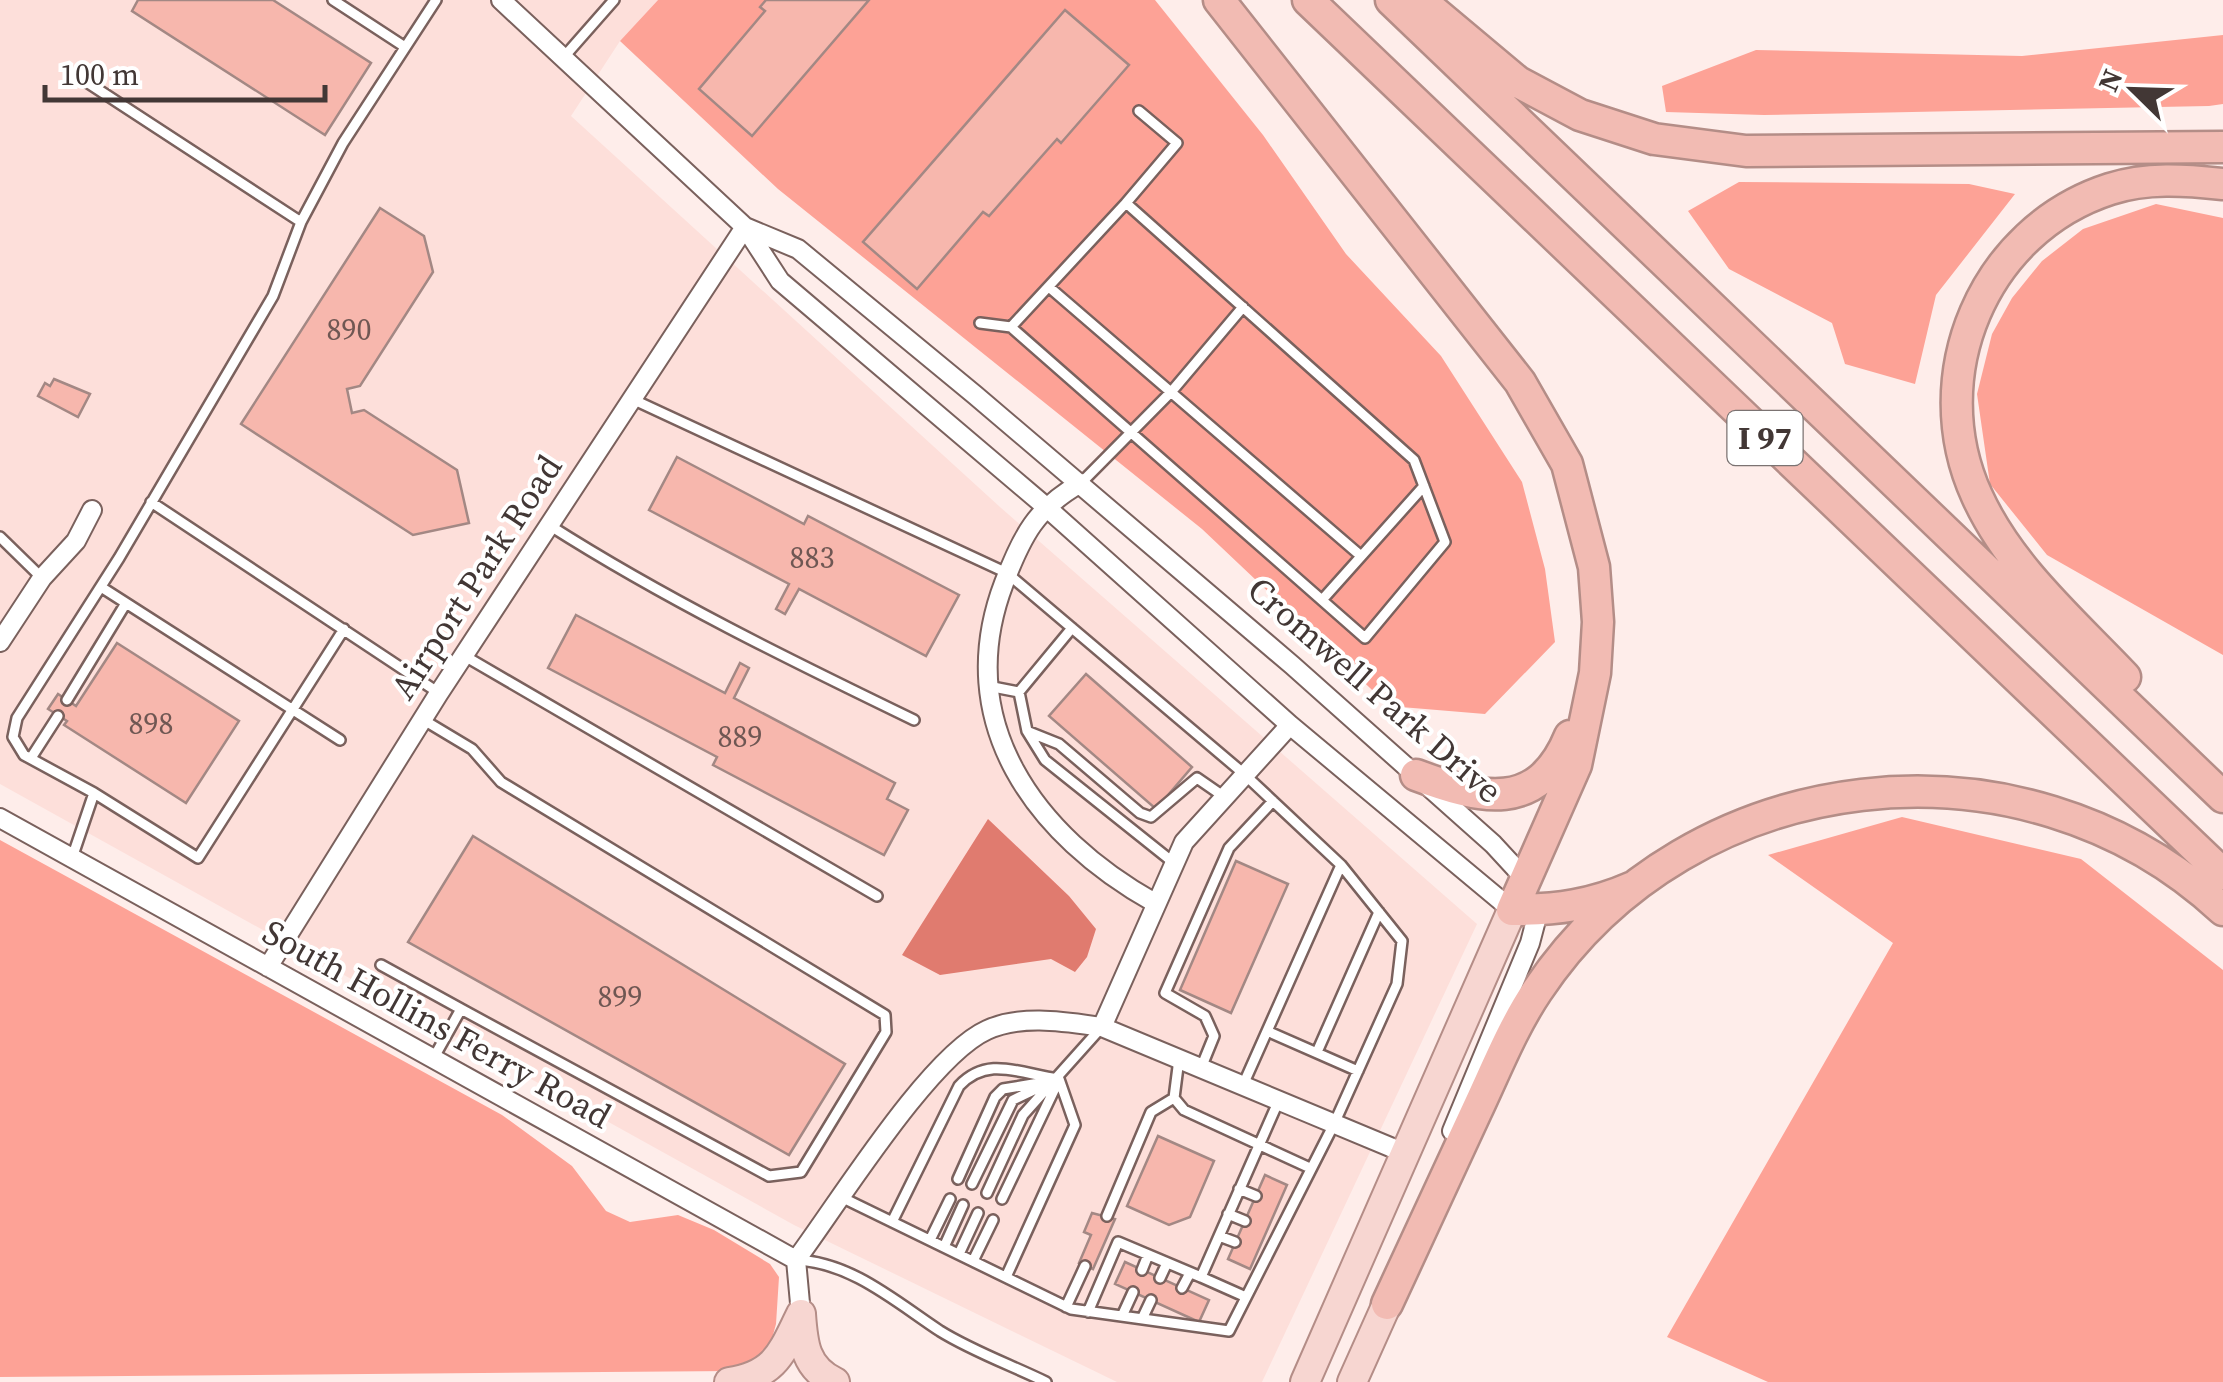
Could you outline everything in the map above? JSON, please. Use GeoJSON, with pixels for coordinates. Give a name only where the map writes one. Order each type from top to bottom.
{"type":"FeatureCollection","features":[{"type":"Feature","properties":{"kind":"highway"},"geometry":{"type":"LineString","coordinates":[[1220,0],[1520,382],[1567,464],[1594,567],[1595,673],[1576,765],[1512,910],[1597,902],[1633,886]]}},
{"type":"Feature","properties":{"kind":"highway","name":"I 97"},"geometry":{"type":"LineString","coordinates":[[1308,0],[2223,874]]}},
{"type":"Feature","properties":{"kind":"highway","name":"I 97"},"geometry":{"type":"LineString","coordinates":[[1391,0],[2223,797]]}},
{"type":"Feature","properties":{"kind":"highway"},"geometry":{"type":"LineString","coordinates":[[1420,0],[1518,82],[1580,114],[1654,139],[1746,151],[2218,145]]}},
{"type":"Feature","properties":{"kind":"highway"},"geometry":{"type":"LineString","coordinates":[[2223,184],[2148,181],[2110,189],[2072,206],[2038,228],[2005,260],[1966,328],[1956,400],[1964,463],[1998,533],[2022,566],[2223,782]]}},
{"type":"Feature","properties":{"kind":"highway"},"geometry":{"type":"LineString","coordinates":[[1416,775],[1462,792],[1489,796],[1517,792],[1535,783],[1564,752],[1595,673]]}},
{"type":"Feature","properties":{"kind":"highway"},"geometry":{"type":"LineString","coordinates":[[1387,1304],[1536,991],[1598,918],[1633,886],[1681,852],[1775,810],[1884,790],[1992,795],[2094,826],[2168,864],[2223,910]]}},
{"type":"Feature","properties":{"kind":"main road"},"geometry":{"type":"LineString","coordinates":[[1305,1382],[1512,910]]}},
{"type":"Feature","properties":{"kind":"main road"},"geometry":{"type":"LineString","coordinates":[[1352,1382],[1387,1304]]}},
{"type":"Feature","properties":{"kind":"main road"},"geometry":{"type":"LineString","coordinates":[[799,1382],[803,1349],[801,1314]]}},
{"type":"Feature","properties":{"kind":"main road"},"geometry":{"type":"LineString","coordinates":[[730,1382],[762,1374],[774,1363],[801,1314]]}},
{"type":"Feature","properties":{"kind":"main road"},"geometry":{"type":"LineString","coordinates":[[803,1349],[812,1365],[835,1382]]}},
{"type":"Feature","properties":{"kind":"street","name":"Cromwell Park Drive"},"geometry":{"type":"LineString","coordinates":[[501,0],[745,227],[780,281],[1045,506],[1290,725],[1512,910]]}},
{"type":"Feature","properties":{"kind":"street","name":"Cromwell Park Drive"},"geometry":{"type":"LineString","coordinates":[[745,227],[798,249],[1081,484],[1416,775],[1528,881],[1543,910]]}},
{"type":"Feature","properties":{"kind":"street","name":"Airport Park Road"},"geometry":{"type":"LineString","coordinates":[[268,967],[439,692],[745,227]]}},
{"type":"Feature","properties":{"kind":"street"},"geometry":{"type":"LineString","coordinates":[[1081,484],[1045,506],[1008,574],[986,645],[985,686],[994,730],[1028,789],[1070,842],[1116,881],[1154,903]]}},
{"type":"Feature","properties":{"kind":"street"},"geometry":{"type":"LineString","coordinates":[[0,642],[42,578],[76,541],[92,510]]}},
{"type":"Feature","properties":{"kind":"street"},"geometry":{"type":"LineString","coordinates":[[1102,1027],[1184,842],[1290,725]]}},
{"type":"Feature","properties":{"kind":"street","name":"South Hollins Ferry Road"},"geometry":{"type":"LineString","coordinates":[[0,818],[796,1260]]}},
{"type":"Feature","properties":{"kind":"street"},"geometry":{"type":"LineString","coordinates":[[1387,1304],[1489,1034],[1543,910]]}},
{"type":"Feature","properties":{"kind":"street"},"geometry":{"type":"LineString","coordinates":[[801,1314],[796,1260],[929,1080],[964,1044],[989,1028],[1053,1020],[1102,1027],[1407,1154]]}},
{"type":"Feature","properties":{"kind":"lane"},"geometry":{"type":"LineString","coordinates":[[333,0],[405,47]]}},
{"type":"Feature","properties":{"kind":"lane"},"geometry":{"type":"LineString","coordinates":[[344,629],[198,858],[31,758],[13,738],[17,718],[100,587],[272,296],[301,222],[343,143],[436,0]]}},
{"type":"Feature","properties":{"kind":"lane"},"geometry":{"type":"LineString","coordinates":[[563,58],[611,1]]}},
{"type":"Feature","properties":{"kind":"lane"},"geometry":{"type":"LineString","coordinates":[[82,79],[301,222]]}},
{"type":"Feature","properties":{"kind":"lane"},"geometry":{"type":"LineString","coordinates":[[1011,328],[1176,143],[1139,111]]}},
{"type":"Feature","properties":{"kind":"lane"},"geometry":{"type":"LineString","coordinates":[[980,323],[1011,328],[1365,638],[1445,542],[1414,460],[1126,202]]}},
{"type":"Feature","properties":{"kind":"lane"},"geometry":{"type":"LineString","coordinates":[[1049,287],[1361,556]]}},
{"type":"Feature","properties":{"kind":"lane"},"geometry":{"type":"LineString","coordinates":[[1081,484],[1172,392],[1243,307]]}},
{"type":"Feature","properties":{"kind":"lane"},"geometry":{"type":"LineString","coordinates":[[632,399],[1008,574],[1243,773],[1340,865],[1402,941],[1397,984],[1334,1124],[1272,1232],[1229,1331],[1066,1307],[842,1198]]}},
{"type":"Feature","properties":{"kind":"lane"},"geometry":{"type":"LineString","coordinates":[[1322,600],[1424,486]]}},
{"type":"Feature","properties":{"kind":"lane"},"geometry":{"type":"LineString","coordinates":[[151,502],[439,692]]}},
{"type":"Feature","properties":{"kind":"lane"},"geometry":{"type":"LineString","coordinates":[[549,525],[604,560],[786,658],[914,720]]}},
{"type":"Feature","properties":{"kind":"lane"},"geometry":{"type":"LineString","coordinates":[[0,537],[42,578]]}},
{"type":"Feature","properties":{"kind":"lane"},"geometry":{"type":"LineString","coordinates":[[100,587],[340,740]]}},
{"type":"Feature","properties":{"kind":"lane"},"geometry":{"type":"LineString","coordinates":[[68,700],[126,603]]}},
{"type":"Feature","properties":{"kind":"lane"},"geometry":{"type":"LineString","coordinates":[[1072,628],[1020,692],[1027,731],[1045,760],[1174,863]]}},
{"type":"Feature","properties":{"kind":"lane"},"geometry":{"type":"LineString","coordinates":[[464,655],[876,896]]}},
{"type":"Feature","properties":{"kind":"lane"},"geometry":{"type":"LineString","coordinates":[[985,686],[1020,692]]}},
{"type":"Feature","properties":{"kind":"lane"},"geometry":{"type":"LineString","coordinates":[[31,758],[58,716]]}},
{"type":"Feature","properties":{"kind":"lane"},"geometry":{"type":"LineString","coordinates":[[382,965],[770,1176],[784,1178],[800,1172],[886,1032],[884,1015],[500,782],[472,749],[422,719]]}},
{"type":"Feature","properties":{"kind":"lane"},"geometry":{"type":"LineString","coordinates":[[1027,731],[1059,744],[1140,813],[1151,817],[1196,778],[1223,796]]}},
{"type":"Feature","properties":{"kind":"lane"},"geometry":{"type":"LineString","coordinates":[[72,858],[94,793]]}},
{"type":"Feature","properties":{"kind":"lane"},"geometry":{"type":"LineString","coordinates":[[1202,1068],[1214,1036],[1205,1016],[1165,992],[1229,848],[1272,801]]}},
{"type":"Feature","properties":{"kind":"lane"},"geometry":{"type":"LineString","coordinates":[[1243,1085],[1340,865]]}},
{"type":"Feature","properties":{"kind":"lane"},"geometry":{"type":"LineString","coordinates":[[1317,1052],[1379,912]]}},
{"type":"Feature","properties":{"kind":"lane"},"geometry":{"type":"LineString","coordinates":[[433,1058],[460,1009]]}},
{"type":"Feature","properties":{"kind":"lane"},"geometry":{"type":"LineString","coordinates":[[987,1193],[1023,1115],[1102,1027]]}},
{"type":"Feature","properties":{"kind":"lane"},"geometry":{"type":"LineString","coordinates":[[1267,1031],[1358,1071]]}},
{"type":"Feature","properties":{"kind":"lane"},"geometry":{"type":"LineString","coordinates":[[1179,1059],[1174,1098],[1184,1110],[1310,1168]]}},
{"type":"Feature","properties":{"kind":"lane"},"geometry":{"type":"LineString","coordinates":[[892,1222],[959,1086],[974,1070],[991,1066],[1059,1079]]}},
{"type":"Feature","properties":{"kind":"lane"},"geometry":{"type":"LineString","coordinates":[[958,1179],[995,1097],[1003,1089],[1059,1079]]}},
{"type":"Feature","properties":{"kind":"lane"},"geometry":{"type":"LineString","coordinates":[[972,1184],[1013,1100],[1059,1079]]}},
{"type":"Feature","properties":{"kind":"lane"},"geometry":{"type":"LineString","coordinates":[[1002,1198],[1059,1079]]}},
{"type":"Feature","properties":{"kind":"lane"},"geometry":{"type":"LineString","coordinates":[[1006,1277],[1075,1125],[1059,1079]]}},
{"type":"Feature","properties":{"kind":"lane"},"geometry":{"type":"LineString","coordinates":[[1108,1216],[1151,1112],[1174,1098]]}},
{"type":"Feature","properties":{"kind":"lane"},"geometry":{"type":"LineString","coordinates":[[1201,1278],[1280,1100]]}},
{"type":"Feature","properties":{"kind":"lane"},"geometry":{"type":"LineString","coordinates":[[1239,1189],[1256,1196]]}},
{"type":"Feature","properties":{"kind":"lane"},"geometry":{"type":"LineString","coordinates":[[930,1240],[950,1200]]}},
{"type":"Feature","properties":{"kind":"lane"},"geometry":{"type":"LineString","coordinates":[[944,1247],[963,1205]]}},
{"type":"Feature","properties":{"kind":"lane"},"geometry":{"type":"LineString","coordinates":[[959,1254],[978,1213]]}},
{"type":"Feature","properties":{"kind":"lane"},"geometry":{"type":"LineString","coordinates":[[1228,1214],[1245,1221]]}},
{"type":"Feature","properties":{"kind":"lane"},"geometry":{"type":"LineString","coordinates":[[974,1262],[993,1220]]}},
{"type":"Feature","properties":{"kind":"lane"},"geometry":{"type":"LineString","coordinates":[[1220,1236],[1236,1242]]}},
{"type":"Feature","properties":{"kind":"lane"},"geometry":{"type":"LineString","coordinates":[[1088,1312],[1118,1242],[1246,1298]]}},
{"type":"Feature","properties":{"kind":"lane"},"geometry":{"type":"LineString","coordinates":[[1142,1270],[1148,1254]]}},
{"type":"Feature","properties":{"kind":"lane"},"geometry":{"type":"LineString","coordinates":[[796,1260],[822,1261],[900,1301],[942,1332],[1046,1382]]}},
{"type":"Feature","properties":{"kind":"lane"},"geometry":{"type":"LineString","coordinates":[[1160,1278],[1167,1263]]}},
{"type":"Feature","properties":{"kind":"lane"},"geometry":{"type":"LineString","coordinates":[[1066,1307],[1085,1266]]}},
{"type":"Feature","properties":{"kind":"lane"},"geometry":{"type":"LineString","coordinates":[[1182,1288],[1190,1273]]}},
{"type":"Feature","properties":{"kind":"lane"},"geometry":{"type":"LineString","coordinates":[[1122,1316],[1133,1292]]}},
{"type":"Feature","properties":{"kind":"lane"},"geometry":{"type":"LineString","coordinates":[[1142,1319],[1151,1300]]}},
{"type":"Feature","properties":{"kind":"lane"},"geometry":{"type":"LineString","coordinates":[[1167,1322],[1172,1310]]}},
{"type":"Feature","properties":{"kind":"shaded area"},"geometry":{"type":"Polygon","coordinates":[[[0,0],[658,0],[620,41],[571,116],[1000,507],[1477,924],[1262,1382],[1117,1382],[794,1225],[0,784],[0,0]]]}},
{"type":"Feature","properties":{"kind":"shaded area"},"geometry":{"type":"Polygon","coordinates":[[[658,0],[1155,0],[1263,135],[1346,254],[1441,356],[1522,482],[1545,569],[1555,642],[1485,714],[1389,706],[1202,529],[778,189],[620,41],[658,0]]]}},
{"type":"Feature","properties":{"kind":"shaded area"},"geometry":{"type":"Polygon","coordinates":[[[2223,35],[2223,104],[2209,106],[1764,115],[1666,112],[1662,86],[1756,50],[2022,56],[2223,35]]]}},
{"type":"Feature","properties":{"kind":"shaded area"},"geometry":{"type":"Polygon","coordinates":[[[1739,182],[1969,184],[2015,194],[1936,295],[1915,384],[1845,364],[1832,323],[1729,269],[1688,211],[1739,182]]]}},
{"type":"Feature","properties":{"kind":"shaded area"},"geometry":{"type":"Polygon","coordinates":[[[2156,204],[2223,218],[2223,655],[2047,555],[1990,484],[1977,394],[1992,334],[2012,298],[2042,261],[2083,229],[2156,204]]]}},
{"type":"Feature","properties":{"kind":"shaded area"},"geometry":{"type":"Polygon","coordinates":[[[1902,817],[2081,859],[2223,970],[2223,1382],[1768,1382],[1667,1337],[1893,943],[1768,855],[1902,817]]]}},
{"type":"Feature","properties":{"kind":"shaded area"},"geometry":{"type":"Polygon","coordinates":[[[988,819],[1069,896],[1096,929],[1087,957],[1075,972],[1051,959],[940,975],[902,955],[988,819]]]}},
{"type":"Feature","properties":{"kind":"shaded area"},"geometry":{"type":"Polygon","coordinates":[[[0,840],[502,1115],[572,1166],[606,1211],[630,1222],[678,1215],[714,1230],[770,1264],[779,1277],[776,1324],[768,1353],[733,1371],[0,1377],[0,840]]]}},
{"type":"Feature","properties":{"kind":"building"},"geometry":{"type":"Polygon","coordinates":[[[138,0],[273,0],[371,63],[325,135],[132,11],[138,0]]]}},
{"type":"Feature","properties":{"kind":"building"},"geometry":{"type":"Polygon","coordinates":[[[766,0],[869,0],[752,136],[699,89],[765,11],[760,7],[766,0]]]}},
{"type":"Feature","properties":{"kind":"building"},"geometry":{"type":"Polygon","coordinates":[[[1065,10],[1129,65],[1061,143],[1057,139],[989,216],[983,212],[917,289],[863,242],[1065,10]]]}},
{"type":"Feature","properties":{"kind":"building"},"geometry":{"type":"Polygon","coordinates":[[[380,208],[424,236],[433,272],[360,386],[347,389],[352,413],[364,410],[457,470],[469,523],[413,535],[241,424],[380,208]]]}},
{"type":"Feature","properties":{"kind":"building"},"geometry":{"type":"Polygon","coordinates":[[[54,379],[90,394],[78,417],[38,396],[45,383],[50,386],[54,379]]]}},
{"type":"Feature","properties":{"kind":"building"},"geometry":{"type":"Polygon","coordinates":[[[677,457],[804,524],[808,516],[959,595],[926,656],[799,589],[785,614],[776,609],[789,584],[649,510],[677,457]]]}},
{"type":"Feature","properties":{"kind":"building"},"geometry":{"type":"Polygon","coordinates":[[[576,615],[725,693],[740,663],[749,668],[734,698],[895,783],[887,799],[908,810],[884,855],[713,765],[717,757],[548,668],[576,615]]]}},
{"type":"Feature","properties":{"kind":"building"},"geometry":{"type":"Polygon","coordinates":[[[117,643],[239,721],[186,803],[64,725],[67,721],[48,709],[58,694],[76,706],[117,643]]]}},
{"type":"Feature","properties":{"kind":"building"},"geometry":{"type":"Polygon","coordinates":[[[1086,674],[1192,767],[1156,809],[1049,716],[1086,674]]]}},
{"type":"Feature","properties":{"kind":"building"},"geometry":{"type":"Polygon","coordinates":[[[473,836],[845,1064],[789,1155],[408,942],[473,836]]]}},
{"type":"Feature","properties":{"kind":"building"},"geometry":{"type":"Polygon","coordinates":[[[1236,861],[1288,884],[1231,1013],[1180,990],[1236,861]]]}},
{"type":"Feature","properties":{"kind":"building"},"geometry":{"type":"Polygon","coordinates":[[[1158,1136],[1214,1161],[1190,1217],[1169,1225],[1127,1206],[1158,1136]]]}},
{"type":"Feature","properties":{"kind":"building"},"geometry":{"type":"Polygon","coordinates":[[[1265,1175],[1287,1185],[1250,1269],[1228,1259],[1265,1175]]]}},
{"type":"Feature","properties":{"kind":"building"},"geometry":{"type":"Polygon","coordinates":[[[1092,1213],[1115,1219],[1093,1269],[1079,1263],[1091,1235],[1084,1232],[1092,1213]]]}},
{"type":"Feature","properties":{"kind":"building"},"geometry":{"type":"Polygon","coordinates":[[[1125,1262],[1209,1300],[1199,1322],[1115,1284],[1125,1262]]]}}]}
